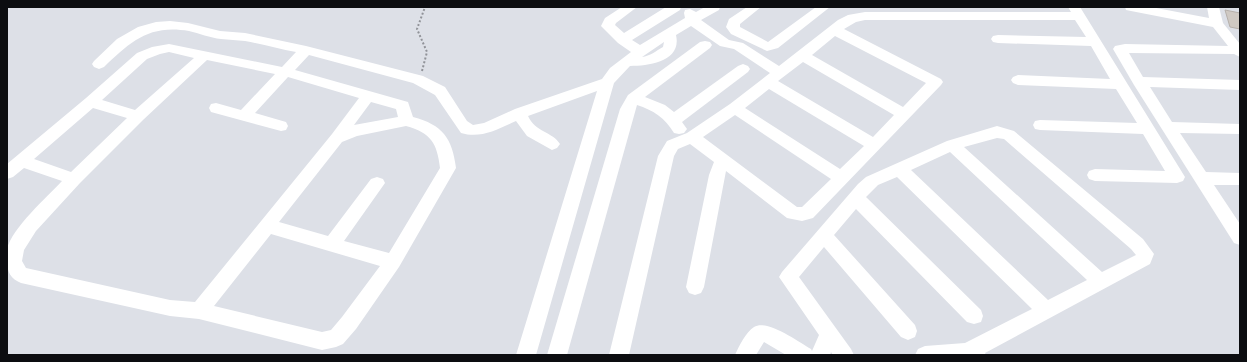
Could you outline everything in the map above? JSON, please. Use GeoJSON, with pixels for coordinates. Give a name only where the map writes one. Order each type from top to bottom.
{"type":"FeatureCollection","features":[{"type":"Feature","properties":{"kind":"street"},"geometry":{"type":"LineString","coordinates":[[631,7],[610,21],[609,28],[641,52]]}},
{"type":"Feature","properties":{"kind":"street"},"geometry":{"type":"LineString","coordinates":[[623,40],[675,7]]}},
{"type":"Feature","properties":{"kind":"street"},"geometry":{"type":"LineString","coordinates":[[526,355],[607,82],[619,67],[669,34],[691,14],[714,7]]}},
{"type":"Feature","properties":{"kind":"street"},"geometry":{"type":"LineString","coordinates":[[755,7],[734,22],[733,28],[762,46],[767,47],[773,45],[824,7]]}},
{"type":"Feature","properties":{"kind":"street"},"geometry":{"type":"LineString","coordinates":[[1131,7],[1217,24]]}},
{"type":"Feature","properties":{"kind":"street"},"geometry":{"type":"LineString","coordinates":[[1212,7],[1217,24],[1235,52]]}},
{"type":"Feature","properties":{"kind":"street"},"geometry":{"type":"LineString","coordinates":[[619,355],[666,156],[672,145],[688,139],[735,108],[835,30],[843,22],[853,18],[929,12],[1077,11],[1177,177],[1095,175]]}},
{"type":"Feature","properties":{"kind":"street"},"geometry":{"type":"LineString","coordinates":[[691,14],[725,43],[738,46],[773,77],[874,145]]}},
{"type":"Feature","properties":{"kind":"street"},"geometry":{"type":"LineString","coordinates":[[100,64],[122,42],[143,30],[156,26],[170,25],[188,27],[220,35],[245,37],[306,50],[418,79],[440,91],[462,125],[466,129],[473,130],[487,128],[520,113],[607,82]]}},
{"type":"Feature","properties":{"kind":"street"},"geometry":{"type":"LineString","coordinates":[[633,99],[656,107],[669,114],[688,139],[723,160],[793,212],[802,214],[807,213],[936,82],[835,30]]}},
{"type":"Feature","properties":{"kind":"street"},"geometry":{"type":"LineString","coordinates":[[628,61],[651,61],[669,49],[671,42],[669,34]]}},
{"type":"Feature","properties":{"kind":"street"},"geometry":{"type":"LineString","coordinates":[[998,39],[1096,42]]}},
{"type":"Feature","properties":{"kind":"street"},"geometry":{"type":"LineString","coordinates":[[557,355],[627,108],[633,99],[705,45]]}},
{"type":"Feature","properties":{"kind":"street"},"geometry":{"type":"LineString","coordinates":[[265,68],[286,46]]}},
{"type":"Feature","properties":{"kind":"street"},"geometry":{"type":"LineString","coordinates":[[7,173],[91,102],[142,56],[157,50],[169,48],[286,72],[403,106],[406,121]]}},
{"type":"Feature","properties":{"kind":"street"},"geometry":{"type":"LineString","coordinates":[[1235,52],[1120,49],[1120,52],[1200,178],[1238,232]]}},
{"type":"Feature","properties":{"kind":"street"},"geometry":{"type":"LineString","coordinates":[[245,115],[306,50]]}},
{"type":"Feature","properties":{"kind":"street"},"geometry":{"type":"LineString","coordinates":[[205,55],[138,116],[74,179],[11,248],[15,268],[21,275],[170,308],[199,311],[322,341],[336,338],[349,323],[393,262],[448,168],[446,150],[436,132],[422,125],[406,121],[354,131],[337,138]]}},
{"type":"Feature","properties":{"kind":"street"},"geometry":{"type":"LineString","coordinates":[[802,55],[905,115]]}},
{"type":"Feature","properties":{"kind":"street"},"geometry":{"type":"LineString","coordinates":[[674,120],[744,69]]}},
{"type":"Feature","properties":{"kind":"street"},"geometry":{"type":"LineString","coordinates":[[1018,80],[1122,84]]}},
{"type":"Feature","properties":{"kind":"street"},"geometry":{"type":"LineString","coordinates":[[1139,82],[1240,85]]}},
{"type":"Feature","properties":{"kind":"street"},"geometry":{"type":"LineString","coordinates":[[199,311],[268,226],[368,96]]}},
{"type":"Feature","properties":{"kind":"street"},"geometry":{"type":"LineString","coordinates":[[91,102],[138,116]]}},
{"type":"Feature","properties":{"kind":"street"},"geometry":{"type":"LineString","coordinates":[[216,108],[281,126]]}},
{"type":"Feature","properties":{"kind":"street"},"geometry":{"type":"LineString","coordinates":[[735,108],[842,178]]}},
{"type":"Feature","properties":{"kind":"street"},"geometry":{"type":"LineString","coordinates":[[520,113],[523,122],[529,130],[552,144]]}},
{"type":"Feature","properties":{"kind":"street"},"geometry":{"type":"LineString","coordinates":[[1040,125],[1148,129]]}},
{"type":"Feature","properties":{"kind":"street"},"geometry":{"type":"LineString","coordinates":[[1168,127],[1240,129]]}},
{"type":"Feature","properties":{"kind":"street"},"geometry":{"type":"LineString","coordinates":[[844,355],[788,277],[872,181],[952,145],[997,132],[1009,135],[1145,254],[1144,259],[1046,310],[972,353],[925,355]]}},
{"type":"Feature","properties":{"kind":"street"},"geometry":{"type":"LineString","coordinates":[[952,145],[1100,281]]}},
{"type":"Feature","properties":{"kind":"street"},"geometry":{"type":"LineString","coordinates":[[695,287],[717,175],[723,160]]}},
{"type":"Feature","properties":{"kind":"street"},"geometry":{"type":"LineString","coordinates":[[21,161],[74,179]]}},
{"type":"Feature","properties":{"kind":"street"},"geometry":{"type":"LineString","coordinates":[[899,169],[1046,310]]}},
{"type":"Feature","properties":{"kind":"street"},"geometry":{"type":"LineString","coordinates":[[1200,178],[1240,179]]}},
{"type":"Feature","properties":{"kind":"street"},"geometry":{"type":"LineString","coordinates":[[332,244],[377,183]]}},
{"type":"Feature","properties":{"kind":"street"},"geometry":{"type":"LineString","coordinates":[[856,198],[974,316]]}},
{"type":"Feature","properties":{"kind":"street"},"geometry":{"type":"LineString","coordinates":[[268,226],[393,262]]}},
{"type":"Feature","properties":{"kind":"street"},"geometry":{"type":"LineString","coordinates":[[824,236],[908,331]]}},
{"type":"Feature","properties":{"kind":"street"},"geometry":{"type":"LineString","coordinates":[[745,355],[754,340],[760,334],[768,334],[804,355]]}},
{"type":"Feature","properties":{"kind":"street"},"geometry":{"type":"LineString","coordinates":[[820,355],[829,334]]}},
{"type":"Feature","properties":{"kind":"path"},"geometry":{"type":"LineString","coordinates":[[418,79],[426,59],[427,52],[426,46],[417,29],[425,7]]}},
{"type":"Feature","properties":{"kind":"building"},"geometry":{"type":"Polygon","coordinates":[[[1225,10],[1240,13],[1240,29],[1230,27],[1225,10]]]}}]}
